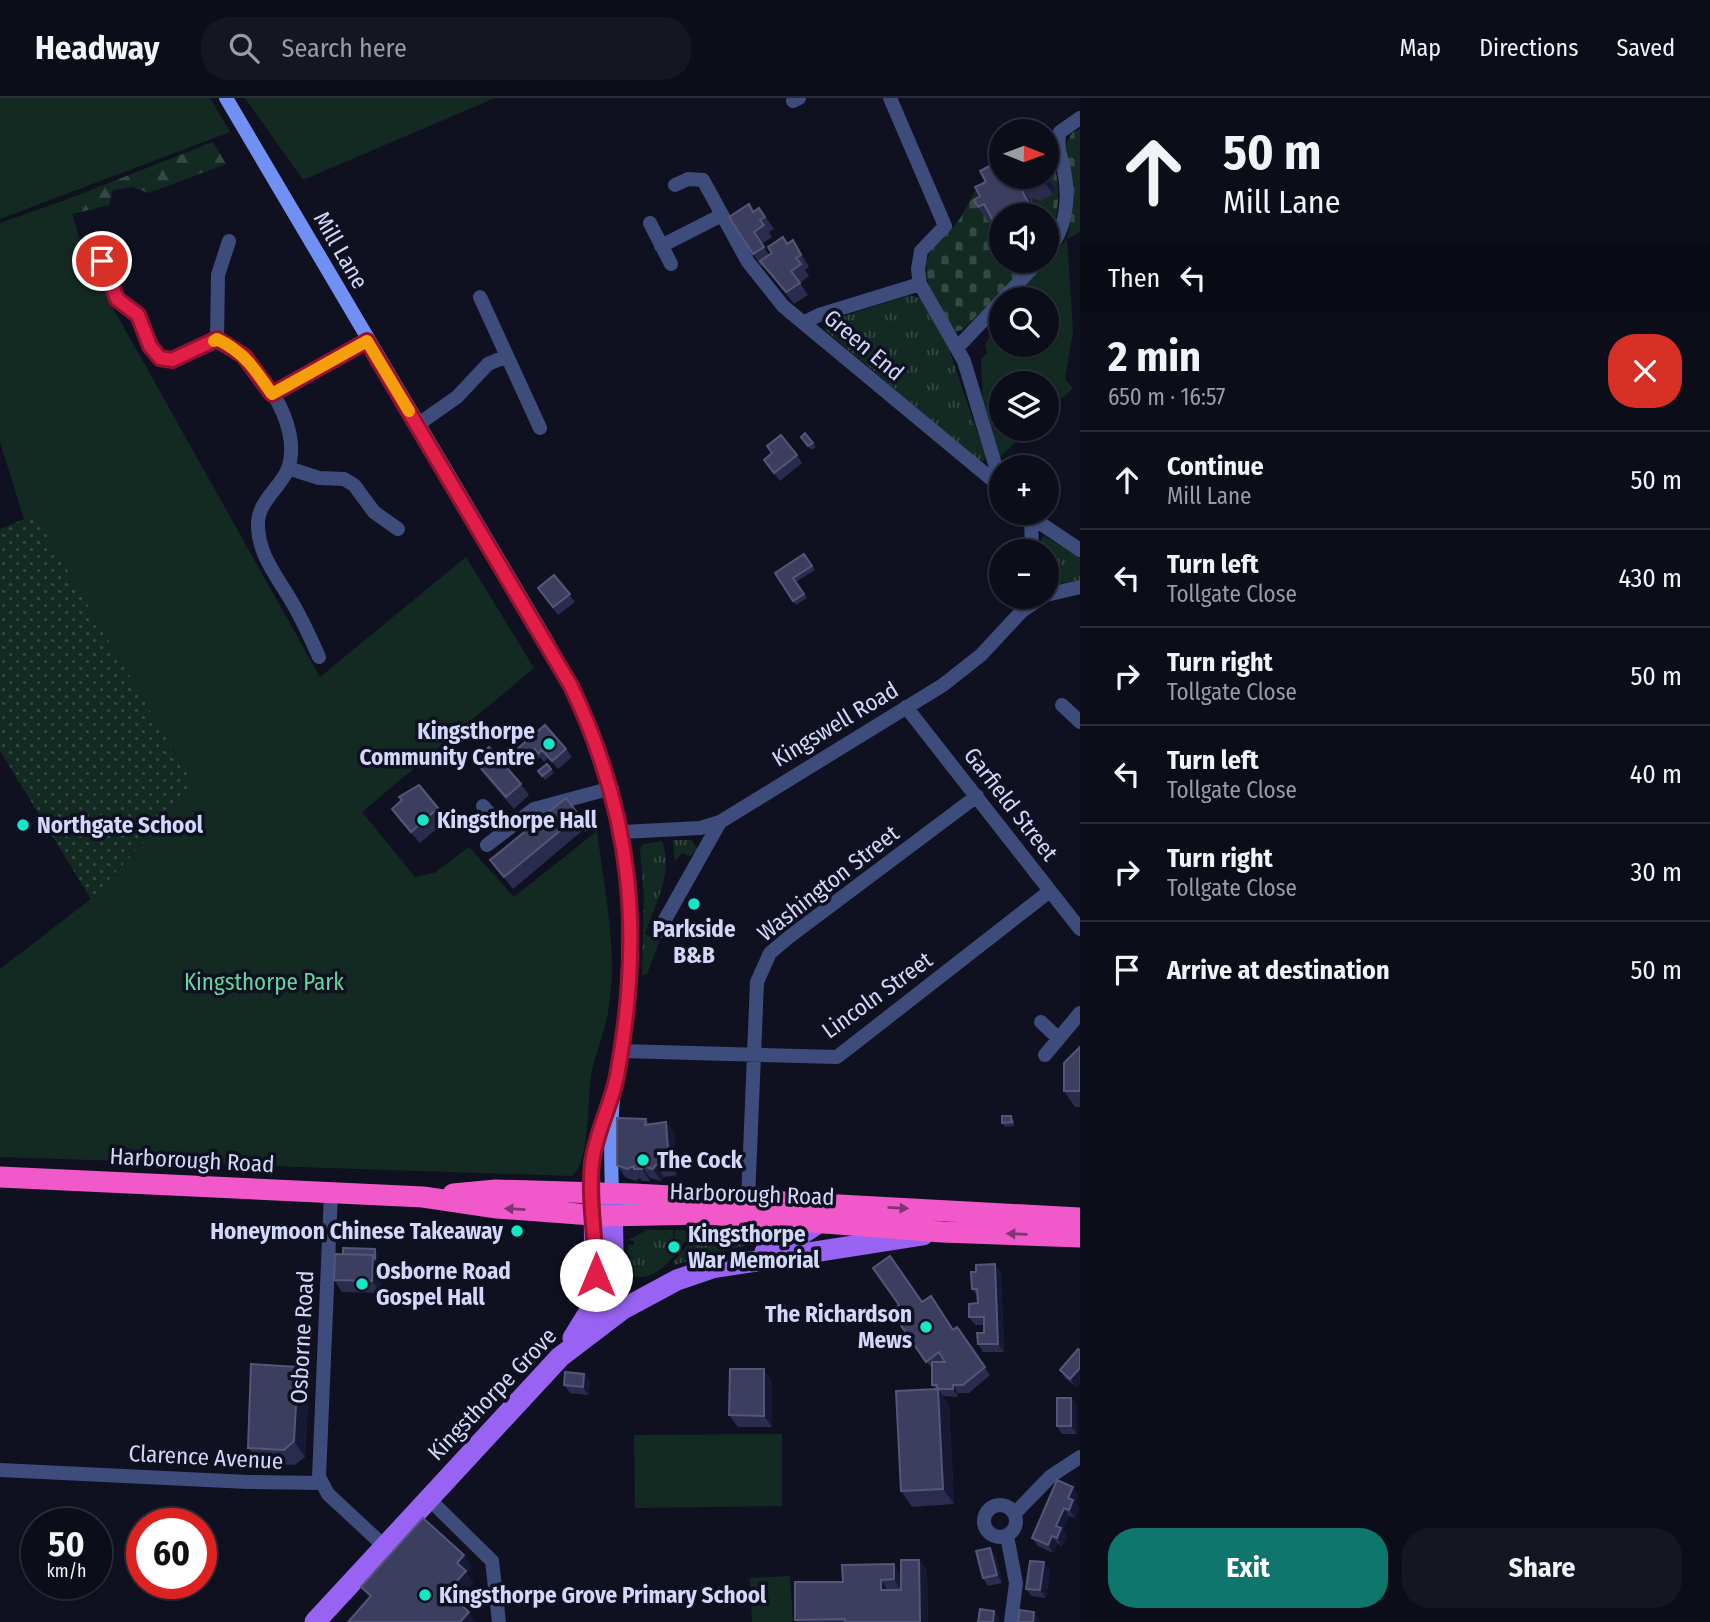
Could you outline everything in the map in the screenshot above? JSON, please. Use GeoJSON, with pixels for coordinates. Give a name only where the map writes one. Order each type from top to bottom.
{"type":"FeatureCollection","features":[{"type":"Feature","properties":{"kind":"highway","name":"Harborough Road"},"geometry":{"type":"LineString","coordinates":[[0,1177],[423,1197],[496,1190],[706,1214],[942,1231],[1080,1237]]}},
{"type":"Feature","properties":{"kind":"highway","name":"Harborough Road"},"geometry":{"type":"LineString","coordinates":[[605,1204],[634,1194],[1080,1218]]}},
{"type":"Feature","properties":{"kind":"main road"},"geometry":{"type":"LineString","coordinates":[[605,1204],[614,1298],[606,1320]]}},
{"type":"Feature","properties":{"kind":"main road"},"geometry":{"type":"LineString","coordinates":[[560,1357],[593,1303],[605,1204]]}},
{"type":"Feature","properties":{"kind":"main road","name":"Kingsthorpe Grove"},"geometry":{"type":"LineString","coordinates":[[315,1622],[560,1357],[606,1320],[677,1280],[747,1260],[794,1239],[820,1221],[854,1206]]}},
{"type":"Feature","properties":{"kind":"main road","name":"Kingsthorpe Grove"},"geometry":{"type":"LineString","coordinates":[[747,1260],[783,1257],[942,1231]]}},
{"type":"Feature","properties":{"kind":"street","name":"Mill Lane"},"geometry":{"type":"LineString","coordinates":[[226,98],[565,674],[591,729],[612,788],[622,832],[630,936],[625,1051],[613,1095],[601,1124],[592,1171],[605,1204]]}},
{"type":"Feature","properties":{"kind":"street"},"geometry":{"type":"LineString","coordinates":[[890,98],[944,226],[921,251],[918,268],[920,284],[957,348],[968,373],[992,455]]}},
{"type":"Feature","properties":{"kind":"street"},"geometry":{"type":"LineString","coordinates":[[1059,235],[1066,204],[1066,186],[1057,140],[1060,132],[1080,118]]}},
{"type":"Feature","properties":{"kind":"street","name":"Green End"},"geometry":{"type":"LineString","coordinates":[[674,185],[688,179],[703,180],[720,216],[748,262],[783,306],[989,475]]}},
{"type":"Feature","properties":{"kind":"street"},"geometry":{"type":"LineString","coordinates":[[662,246],[720,216]]}},
{"type":"Feature","properties":{"kind":"street"},"geometry":{"type":"LineString","coordinates":[[650,223],[671,264]]}},
{"type":"Feature","properties":{"kind":"street"},"geometry":{"type":"LineString","coordinates":[[217,339],[218,275],[229,241]]}},
{"type":"Feature","properties":{"kind":"street"},"geometry":{"type":"LineString","coordinates":[[102,261],[117,299],[138,315],[150,346],[160,358],[172,360],[217,339]]}},
{"type":"Feature","properties":{"kind":"street"},"geometry":{"type":"LineString","coordinates":[[957,348],[1028,273]]}},
{"type":"Feature","properties":{"kind":"street"},"geometry":{"type":"LineString","coordinates":[[803,323],[820,315],[920,284]]}},
{"type":"Feature","properties":{"kind":"street"},"geometry":{"type":"LineString","coordinates":[[480,298],[540,428]]}},
{"type":"Feature","properties":{"kind":"street"},"geometry":{"type":"LineString","coordinates":[[217,339],[244,356],[272,394],[289,429],[288,468],[262,507],[258,522],[269,569],[292,603],[319,657]]}},
{"type":"Feature","properties":{"kind":"street"},"geometry":{"type":"LineString","coordinates":[[272,394],[367,341]]}},
{"type":"Feature","properties":{"kind":"street"},"geometry":{"type":"LineString","coordinates":[[417,425],[457,397],[488,364],[507,356]]}},
{"type":"Feature","properties":{"kind":"street"},"geometry":{"type":"LineString","coordinates":[[288,468],[318,478],[344,479],[354,485],[374,513],[398,529]]}},
{"type":"Feature","properties":{"kind":"street"},"geometry":{"type":"LineString","coordinates":[[1042,525],[1080,550]]}},
{"type":"Feature","properties":{"kind":"street","name":"Kingswell Road"},"geometry":{"type":"LineString","coordinates":[[1059,592],[1080,587]]}},
{"type":"Feature","properties":{"kind":"street","name":"Kingswell Road"},"geometry":{"type":"LineString","coordinates":[[622,832],[700,828],[720,822],[962,672],[1019,609]]}},
{"type":"Feature","properties":{"kind":"street"},"geometry":{"type":"LineString","coordinates":[[1062,705],[1080,722]]}},
{"type":"Feature","properties":{"kind":"street","name":"Garfield Street"},"geometry":{"type":"LineString","coordinates":[[906,707],[1080,929]]}},
{"type":"Feature","properties":{"kind":"street"},"geometry":{"type":"LineString","coordinates":[[487,845],[534,809],[612,788]]}},
{"type":"Feature","properties":{"kind":"street","name":"Washington Street"},"geometry":{"type":"LineString","coordinates":[[748,1200],[757,982],[770,953],[977,796]]}},
{"type":"Feature","properties":{"kind":"street"},"geometry":{"type":"LineString","coordinates":[[483,806],[504,830]]}},
{"type":"Feature","properties":{"kind":"street"},"geometry":{"type":"LineString","coordinates":[[658,932],[720,822]]}},
{"type":"Feature","properties":{"kind":"street","name":"Lincoln Street"},"geometry":{"type":"LineString","coordinates":[[625,1051],[829,1058],[842,1054],[1050,891]]}},
{"type":"Feature","properties":{"kind":"street"},"geometry":{"type":"LineString","coordinates":[[1045,1055],[1080,1013]]}},
{"type":"Feature","properties":{"kind":"street"},"geometry":{"type":"LineString","coordinates":[[1041,1022],[1058,1038]]}},
{"type":"Feature","properties":{"kind":"street"},"geometry":{"type":"LineString","coordinates":[[625,1051],[617,1152],[618,1180],[624,1189],[634,1194]]}},
{"type":"Feature","properties":{"kind":"street","name":"Mill Lane"},"geometry":{"type":"LineString","coordinates":[[605,1204],[611,1171],[613,1095]]}},
{"type":"Feature","properties":{"kind":"street","name":"Osborne Road"},"geometry":{"type":"LineString","coordinates":[[320,1483],[318,1469],[331,1192]]}},
{"type":"Feature","properties":{"kind":"street"},"geometry":{"type":"LineString","coordinates":[[1015,1513],[1051,1476],[1080,1457]]}},
{"type":"Feature","properties":{"kind":"street","name":"Clarence Avenue"},"geometry":{"type":"LineString","coordinates":[[0,1470],[320,1483]]}},
{"type":"Feature","properties":{"kind":"street"},"geometry":{"type":"LineString","coordinates":[[320,1483],[328,1494],[384,1546]]}},
{"type":"Feature","properties":{"kind":"street"},"geometry":{"type":"LineString","coordinates":[[429,1499],[492,1561],[499,1622]]}},
{"type":"Feature","properties":{"kind":"street"},"geometry":{"type":"LineString","coordinates":[[996,1505],[1007,1506],[1015,1513],[1017,1523],[1007,1536],[997,1537],[988,1532],[985,1516],[996,1505]]}},
{"type":"Feature","properties":{"kind":"street"},"geometry":{"type":"LineString","coordinates":[[1007,1536],[1016,1583],[1011,1622]]}},
{"type":"Feature","properties":{"kind":"green space"},"geometry":{"type":"Polygon","coordinates":[[[0,98],[210,98],[230,132],[0,219],[0,98]]]}},
{"type":"Feature","properties":{"kind":"green space"},"geometry":{"type":"Polygon","coordinates":[[[245,98],[495,98],[303,180],[245,98]]]}},
{"type":"Feature","properties":{"kind":"green space"},"geometry":{"type":"Polygon","coordinates":[[[1080,129],[1080,232],[1067,239],[1073,208],[1066,144],[1072,133],[1080,129]]]}},
{"type":"Feature","properties":{"kind":"green space"},"geometry":{"type":"Polygon","coordinates":[[[213,142],[226,164],[149,193],[132,187],[113,190],[109,205],[72,214],[68,199],[213,142]]]}},
{"type":"Feature","properties":{"kind":"green space"},"geometry":{"type":"Polygon","coordinates":[[[989,175],[989,189],[1058,189],[1058,203],[989,203],[989,273],[1021,273],[1007,287],[989,287],[989,304],[962,330],[954,332],[933,294],[926,273],[927,262],[936,244],[959,220],[980,184],[989,175]]]}},
{"type":"Feature","properties":{"kind":"green space","name":"Kingsthorpe Park"},"geometry":{"type":"Polygon","coordinates":[[[68,199],[85,258],[320,677],[466,557],[534,668],[362,812],[415,877],[434,873],[469,847],[514,897],[597,831],[609,918],[611,984],[607,1016],[591,1074],[585,1147],[578,1169],[572,1176],[0,1157],[0,969],[91,899],[195,787],[35,516],[24,519],[0,442],[0,223],[68,199]]]}},
{"type":"Feature","properties":{"kind":"green space"},"geometry":{"type":"Polygon","coordinates":[[[1067,239],[1073,331],[1065,379],[1073,388],[1059,401],[1059,371],[989,371],[989,422],[983,403],[981,359],[987,353],[985,345],[989,338],[989,357],[1059,357],[1059,287],[1024,287],[1036,273],[1059,273],[1059,248],[1067,239]]]}},
{"type":"Feature","properties":{"kind":"green space"},"geometry":{"type":"Polygon","coordinates":[[[909,295],[921,298],[949,349],[985,455],[984,461],[979,460],[825,330],[824,325],[829,321],[909,295]]]}},
{"type":"Feature","properties":{"kind":"green space"},"geometry":{"type":"Polygon","coordinates":[[[995,441],[1017,441],[1002,455],[999,455],[995,441]]]}},
{"type":"Feature","properties":{"kind":"green space"},"geometry":{"type":"Polygon","coordinates":[[[35,515],[195,787],[91,899],[0,751],[0,529],[35,515]]]}},
{"type":"Feature","properties":{"kind":"green space"},"geometry":{"type":"Polygon","coordinates":[[[1059,545],[1080,557],[1080,580],[1059,584],[1059,545]]]}},
{"type":"Feature","properties":{"kind":"green space"},"geometry":{"type":"Polygon","coordinates":[[[673,840],[692,840],[698,850],[690,856],[682,853],[675,861],[673,840]]]}},
{"type":"Feature","properties":{"kind":"green space"},"geometry":{"type":"Polygon","coordinates":[[[662,841],[665,876],[645,934],[660,940],[647,974],[642,975],[644,898],[640,849],[644,844],[662,841]]]}},
{"type":"Feature","properties":{"kind":"green space"},"geometry":{"type":"Polygon","coordinates":[[[647,1230],[673,1230],[674,1244],[675,1230],[693,1231],[662,1268],[645,1277],[636,1277],[628,1270],[628,1245],[634,1245],[634,1241],[628,1240],[647,1230]]]}},
{"type":"Feature","properties":{"kind":"green space"},"geometry":{"type":"Polygon","coordinates":[[[699,1231],[754,1233],[755,1243],[674,1265],[673,1262],[699,1231]]]}},
{"type":"Feature","properties":{"kind":"green space"},"geometry":{"type":"Polygon","coordinates":[[[782,1434],[782,1506],[635,1508],[634,1435],[782,1434]]]}},
{"type":"Feature","properties":{"kind":"green space"},"geometry":{"type":"Polygon","coordinates":[[[790,1576],[793,1622],[752,1622],[750,1578],[790,1576]]]}},
{"type":"Feature","properties":{"kind":"building"},"geometry":{"type":"Polygon","coordinates":[[[989,166],[989,189],[1021,189],[1029,203],[989,203],[989,213],[984,204],[978,207],[974,200],[980,196],[975,187],[986,182],[980,171],[989,166]]]}},
{"type":"Feature","properties":{"kind":"building"},"geometry":{"type":"Polygon","coordinates":[[[749,204],[753,212],[759,208],[765,217],[760,220],[764,225],[754,232],[764,247],[753,254],[729,217],[749,204]]]}},
{"type":"Feature","properties":{"kind":"building"},"geometry":{"type":"Polygon","coordinates":[[[783,237],[787,244],[793,240],[801,255],[796,258],[801,264],[791,271],[800,283],[786,292],[760,261],[772,253],[768,247],[783,237]]]}},
{"type":"Feature","properties":{"kind":"building"},"geometry":{"type":"Polygon","coordinates":[[[805,433],[813,443],[808,446],[801,437],[805,433]]]}},
{"type":"Feature","properties":{"kind":"building"},"geometry":{"type":"Polygon","coordinates":[[[781,435],[797,455],[774,473],[764,460],[772,453],[767,446],[781,435]]]}},
{"type":"Feature","properties":{"kind":"building"},"geometry":{"type":"Polygon","coordinates":[[[804,554],[812,566],[793,578],[804,594],[793,601],[775,573],[804,554]]]}},
{"type":"Feature","properties":{"kind":"building"},"geometry":{"type":"Polygon","coordinates":[[[554,575],[570,594],[553,607],[538,588],[554,575]]]}},
{"type":"Feature","properties":{"kind":"building"},"geometry":{"type":"Polygon","coordinates":[[[545,725],[566,749],[552,761],[542,750],[538,754],[535,749],[526,757],[518,748],[545,725]]]}},
{"type":"Feature","properties":{"kind":"building"},"geometry":{"type":"Polygon","coordinates":[[[489,747],[521,784],[506,797],[474,760],[489,747]]]}},
{"type":"Feature","properties":{"kind":"building"},"geometry":{"type":"Polygon","coordinates":[[[547,764],[551,769],[542,776],[538,771],[547,764]]]}},
{"type":"Feature","properties":{"kind":"building"},"geometry":{"type":"Polygon","coordinates":[[[419,785],[438,808],[411,832],[392,809],[402,800],[399,797],[419,785]]]}},
{"type":"Feature","properties":{"kind":"building"},"geometry":{"type":"Polygon","coordinates":[[[566,798],[579,815],[504,877],[490,860],[566,798]]]}},
{"type":"Feature","properties":{"kind":"building"},"geometry":{"type":"Polygon","coordinates":[[[1080,1047],[1080,1091],[1064,1091],[1064,1063],[1080,1047]]]}},
{"type":"Feature","properties":{"kind":"building"},"geometry":{"type":"Polygon","coordinates":[[[1002,1116],[1011,1116],[1012,1122],[1002,1123],[1002,1116]]]}},
{"type":"Feature","properties":{"kind":"building"},"geometry":{"type":"Polygon","coordinates":[[[617,1118],[646,1119],[645,1125],[666,1122],[669,1163],[656,1165],[653,1169],[642,1166],[642,1169],[634,1169],[634,1166],[627,1169],[617,1165],[617,1118]]]}},
{"type":"Feature","properties":{"kind":"building"},"geometry":{"type":"Polygon","coordinates":[[[343,1248],[375,1249],[375,1258],[373,1255],[343,1254],[343,1248]]]}},
{"type":"Feature","properties":{"kind":"building"},"geometry":{"type":"Polygon","coordinates":[[[335,1254],[373,1255],[372,1281],[334,1280],[335,1254]]]}},
{"type":"Feature","properties":{"kind":"building","name":"The Richardson Mews"},"geometry":{"type":"Polygon","coordinates":[[[890,1256],[922,1302],[931,1296],[953,1330],[957,1327],[985,1367],[963,1385],[953,1385],[953,1389],[937,1389],[937,1385],[932,1385],[932,1362],[945,1362],[939,1352],[926,1362],[891,1311],[899,1305],[873,1268],[890,1256]]]}},
{"type":"Feature","properties":{"kind":"building"},"geometry":{"type":"Polygon","coordinates":[[[995,1264],[998,1344],[978,1344],[977,1333],[984,1333],[984,1317],[969,1317],[969,1304],[978,1303],[977,1289],[972,1289],[971,1272],[976,1272],[976,1265],[995,1264]]]}},
{"type":"Feature","properties":{"kind":"building"},"geometry":{"type":"Polygon","coordinates":[[[1078,1349],[1080,1368],[1070,1379],[1060,1370],[1078,1349]]]}},
{"type":"Feature","properties":{"kind":"building"},"geometry":{"type":"Polygon","coordinates":[[[251,1364],[298,1367],[294,1441],[284,1450],[248,1448],[251,1364]]]}},
{"type":"Feature","properties":{"kind":"building"},"geometry":{"type":"Polygon","coordinates":[[[730,1369],[764,1369],[764,1416],[729,1415],[730,1369]]]}},
{"type":"Feature","properties":{"kind":"building"},"geometry":{"type":"Polygon","coordinates":[[[565,1372],[584,1374],[583,1387],[564,1385],[565,1372]]]}},
{"type":"Feature","properties":{"kind":"building"},"geometry":{"type":"Polygon","coordinates":[[[938,1389],[943,1489],[901,1491],[896,1391],[938,1389]]]}},
{"type":"Feature","properties":{"kind":"building"},"geometry":{"type":"Polygon","coordinates":[[[1057,1398],[1071,1398],[1071,1426],[1057,1426],[1057,1398]]]}},
{"type":"Feature","properties":{"kind":"building"},"geometry":{"type":"Polygon","coordinates":[[[1057,1480],[1073,1487],[1068,1498],[1073,1500],[1069,1510],[1064,1508],[1056,1526],[1061,1528],[1057,1538],[1052,1536],[1048,1545],[1032,1538],[1057,1480]]]}},
{"type":"Feature","properties":{"kind":"building","name":"Kingsthorpe Grove Primary School"},"geometry":{"type":"Polygon","coordinates":[[[423,1518],[464,1555],[457,1563],[466,1571],[447,1592],[469,1612],[460,1622],[348,1622],[371,1596],[361,1587],[423,1518]]]}},
{"type":"Feature","properties":{"kind":"building"},"geometry":{"type":"Polygon","coordinates":[[[990,1548],[997,1575],[983,1578],[976,1551],[990,1548]]]}},
{"type":"Feature","properties":{"kind":"building"},"geometry":{"type":"Polygon","coordinates":[[[901,1560],[919,1560],[920,1622],[795,1620],[795,1582],[843,1582],[842,1565],[894,1564],[894,1579],[881,1580],[881,1590],[901,1590],[901,1560]]]}},
{"type":"Feature","properties":{"kind":"building"},"geometry":{"type":"Polygon","coordinates":[[[1030,1561],[1044,1562],[1040,1590],[1026,1589],[1030,1561]]]}},
{"type":"Feature","properties":{"kind":"building"},"geometry":{"type":"Polygon","coordinates":[[[980,1609],[994,1611],[993,1622],[978,1622],[980,1609]]]}},
{"type":"Feature","properties":{"kind":"building"},"geometry":{"type":"Polygon","coordinates":[[[1020,1610],[1034,1612],[1033,1622],[1018,1622],[1020,1610]]]}},
{"type":"Feature","properties":{"kind":"slow traffic"},"geometry":{"type":"LineString","coordinates":[[214,341],[217,339],[232,346],[244,356],[272,394],[367,341],[409,411]]}},
{"type":"Feature","properties":{"kind":"place","name":"Kingsthorpe Community Centre"},"geometry":{"type":"Point","coordinates":[549,744]}},
{"type":"Feature","properties":{"kind":"place","name":"Kingsthorpe Hall"},"geometry":{"type":"Point","coordinates":[423,820]}},
{"type":"Feature","properties":{"kind":"place","name":"Northgate School"},"geometry":{"type":"Point","coordinates":[23,825]}},
{"type":"Feature","properties":{"kind":"place","name":"Parkside B&B"},"geometry":{"type":"Point","coordinates":[694,904]}},
{"type":"Feature","properties":{"kind":"place","name":"The Cock"},"geometry":{"type":"Point","coordinates":[643,1160]}},
{"type":"Feature","properties":{"kind":"place","name":"Honeymoon Chinese Takeaway"},"geometry":{"type":"Point","coordinates":[517,1231]}},
{"type":"Feature","properties":{"kind":"place","name":"Kingsthorpe War Memorial"},"geometry":{"type":"Point","coordinates":[674,1247]}},
{"type":"Feature","properties":{"kind":"place","name":"Osborne Road Gospel Hall"},"geometry":{"type":"Point","coordinates":[362,1284]}},
{"type":"Feature","properties":{"kind":"place","name":"The Richardson Mews"},"geometry":{"type":"Point","coordinates":[926,1327]}},
{"type":"Feature","properties":{"kind":"place","name":"Kingsthorpe Grove Primary School"},"geometry":{"type":"Point","coordinates":[425,1595]}},
{"type":"Feature","properties":{"kind":"route"},"geometry":{"type":"LineString","coordinates":[[102,261],[117,299],[138,315],[150,346],[160,358],[172,360],[217,339],[244,356],[272,394],[367,341],[571,686],[607,772],[616,803],[625,845],[630,918],[621,1051],[613,1095],[601,1124],[592,1164],[596,1275]]}}]}
